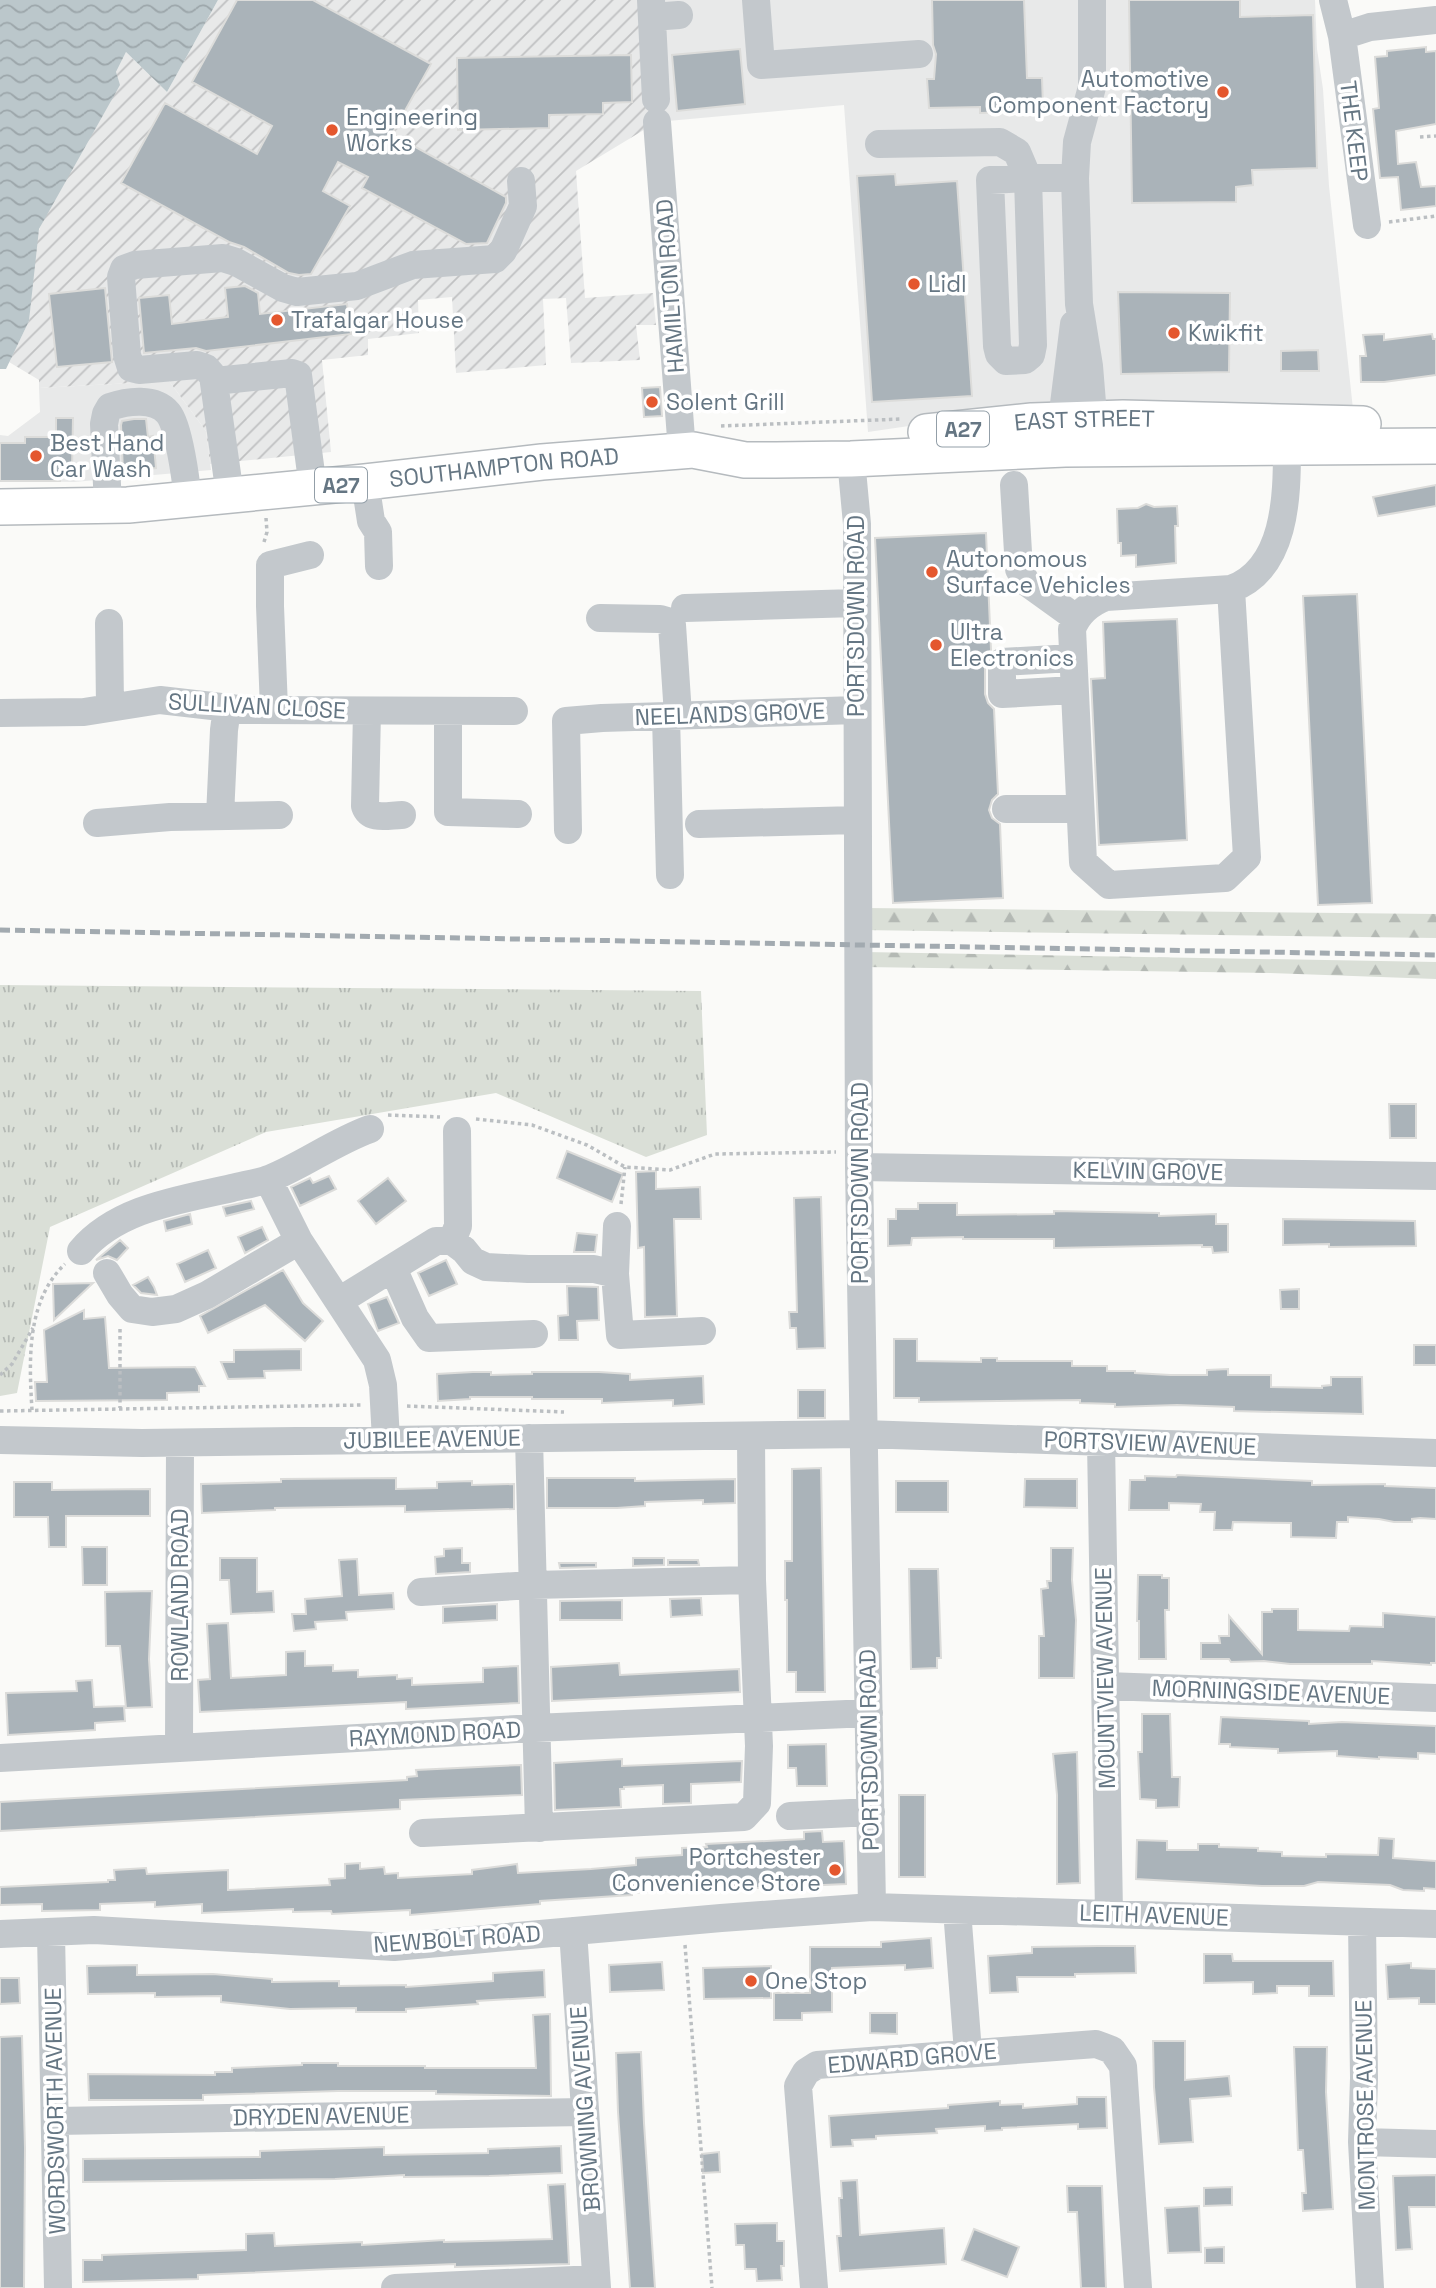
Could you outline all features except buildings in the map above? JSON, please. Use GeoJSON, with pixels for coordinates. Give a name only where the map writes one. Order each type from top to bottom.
{"type":"FeatureCollection","features":[{"type":"Feature","properties":{"kind":"main road","name":"EAST STREET"},"geometry":{"type":"LineString","coordinates":[[925,454],[1077,436],[1326,422],[1436,425]]}},
{"type":"Feature","properties":{"kind":"main road","name":"EAST STREET"},"geometry":{"type":"LineString","coordinates":[[685,441],[865,436],[1077,436],[1287,447],[1436,446]]}},
{"type":"Feature","properties":{"kind":"main road","name":"SOUTHAMPTON ROAD"},"geometry":{"type":"LineString","coordinates":[[0,507],[107,505],[313,488],[685,441],[745,460],[851,459],[925,454]]}},
{"type":"Feature","properties":{"kind":"street"},"geometry":{"type":"LineString","coordinates":[[756,0],[761,65],[919,54]]}},
{"type":"Feature","properties":{"kind":"street"},"geometry":{"type":"LineString","coordinates":[[1077,436],[1070,352],[1079,304],[1075,178],[1077,142],[1092,87],[1092,0]]}},
{"type":"Feature","properties":{"kind":"street","name":"THE KEEP"},"geometry":{"type":"LineString","coordinates":[[1333,0],[1342,36],[1367,225]]}},
{"type":"Feature","properties":{"kind":"street","name":"HAMILTON ROAD"},"geometry":{"type":"LineString","coordinates":[[661,11],[657,110],[685,441]]}},
{"type":"Feature","properties":{"kind":"street"},"geometry":{"type":"LineString","coordinates":[[1342,36],[1370,27],[1436,20]]}},
{"type":"Feature","properties":{"kind":"street"},"geometry":{"type":"LineString","coordinates":[[879,144],[1000,142],[1017,152],[1028,178],[1033,345],[1031,355],[1025,360],[1006,361],[999,354],[997,346],[990,180],[1028,178],[1075,178]]}},
{"type":"Feature","properties":{"kind":"street"},"geometry":{"type":"LineString","coordinates":[[230,495],[215,381],[211,372],[197,365],[139,370],[131,368],[127,355],[121,277],[124,268],[223,258],[246,267],[283,288],[297,292],[357,286],[412,265],[495,259],[503,251],[523,206],[521,181]]}},
{"type":"Feature","properties":{"kind":"street"},"geometry":{"type":"LineString","coordinates":[[215,381],[292,373],[298,375],[313,488]]}},
{"type":"Feature","properties":{"kind":"street"},"geometry":{"type":"LineString","coordinates":[[107,505],[104,424],[106,414],[110,407],[136,401],[150,403],[170,414],[186,480],[188,500]]}},
{"type":"Feature","properties":{"kind":"street"},"geometry":{"type":"LineString","coordinates":[[1231,589],[1248,857],[1225,878],[1109,885],[1083,862],[1072,658],[1072,629],[1076,618],[1095,601],[1106,597],[1231,589],[1253,579],[1264,566],[1272,549],[1283,513],[1287,447],[1296,436],[1326,422]]}},
{"type":"Feature","properties":{"kind":"street","name":"PORTSDOWN ROAD"},"geometry":{"type":"LineString","coordinates":[[851,459],[857,524],[859,1159],[872,1907]]}},
{"type":"Feature","properties":{"kind":"street"},"geometry":{"type":"LineString","coordinates":[[365,482],[371,521],[378,532],[379,566]]}},
{"type":"Feature","properties":{"kind":"street"},"geometry":{"type":"LineString","coordinates":[[1014,485],[1019,569],[1027,582],[1076,618]]}},
{"type":"Feature","properties":{"kind":"street"},"geometry":{"type":"LineString","coordinates":[[274,709],[266,556],[310,555]]}},
{"type":"Feature","properties":{"kind":"street"},"geometry":{"type":"LineString","coordinates":[[685,608],[856,603]]}},
{"type":"Feature","properties":{"kind":"street"},"geometry":{"type":"LineString","coordinates":[[600,618],[660,619],[672,625],[670,874]]}},
{"type":"Feature","properties":{"kind":"street"},"geometry":{"type":"LineString","coordinates":[[109,623],[110,707]]}},
{"type":"Feature","properties":{"kind":"street"},"geometry":{"type":"LineString","coordinates":[[1072,658],[1002,662],[1002,694],[1074,690]]}},
{"type":"Feature","properties":{"kind":"street","name":"SULLIVAN CLOSE"},"geometry":{"type":"LineString","coordinates":[[0,713],[67,713],[160,700],[227,708],[514,712]]}},
{"type":"Feature","properties":{"kind":"street"},"geometry":{"type":"LineString","coordinates":[[220,816],[223,730],[227,708]]}},
{"type":"Feature","properties":{"kind":"street","name":"NEELANDS GROVE"},"geometry":{"type":"LineString","coordinates":[[568,830],[566,721],[857,710]]}},
{"type":"Feature","properties":{"kind":"street"},"geometry":{"type":"LineString","coordinates":[[367,711],[367,812],[372,815],[402,815]]}},
{"type":"Feature","properties":{"kind":"street"},"geometry":{"type":"LineString","coordinates":[[448,711],[448,812],[518,814]]}},
{"type":"Feature","properties":{"kind":"street"},"geometry":{"type":"LineString","coordinates":[[1006,809],[1080,809]]}},
{"type":"Feature","properties":{"kind":"street"},"geometry":{"type":"LineString","coordinates":[[97,823],[170,817],[279,815]]}},
{"type":"Feature","properties":{"kind":"street"},"geometry":{"type":"LineString","coordinates":[[699,824],[857,820]]}},
{"type":"Feature","properties":{"kind":"street"},"geometry":{"type":"LineString","coordinates":[[452,1241],[458,1226],[456,1122]]}},
{"type":"Feature","properties":{"kind":"street"},"geometry":{"type":"LineString","coordinates":[[81,1251],[92,1238],[113,1224],[159,1205],[268,1179],[343,1139],[370,1129]]}},
{"type":"Feature","properties":{"kind":"street","name":"KELVIN GROVE"},"geometry":{"type":"LineString","coordinates":[[859,1159],[1436,1176]]}},
{"type":"Feature","properties":{"kind":"street"},"geometry":{"type":"LineString","coordinates":[[268,1179],[299,1241],[377,1360],[381,1372],[386,1440]]}},
{"type":"Feature","properties":{"kind":"street"},"geometry":{"type":"LineString","coordinates":[[617,1226],[615,1273],[620,1335],[702,1331]]}},
{"type":"Feature","properties":{"kind":"street"},"geometry":{"type":"LineString","coordinates":[[107,1273],[132,1309],[152,1312],[176,1309],[207,1295],[299,1241]]}},
{"type":"Feature","properties":{"kind":"street"},"geometry":{"type":"LineString","coordinates":[[339,1301],[436,1241],[452,1241],[473,1261],[486,1267],[594,1269],[615,1273]]}},
{"type":"Feature","properties":{"kind":"street"},"geometry":{"type":"LineString","coordinates":[[393,1268],[415,1318],[429,1338],[534,1334]]}},
{"type":"Feature","properties":{"kind":"street","name":"JUBILEE AVENUE"},"geometry":{"type":"LineString","coordinates":[[0,1440],[180,1443],[863,1434]]}},
{"type":"Feature","properties":{"kind":"street","name":"PORTSVIEW AVENUE"},"geometry":{"type":"LineString","coordinates":[[863,1434],[1436,1453]]}},
{"type":"Feature","properties":{"kind":"street"},"geometry":{"type":"LineString","coordinates":[[423,1833],[744,1817],[757,1803],[758,1718],[752,1580],[751,1436]]}},
{"type":"Feature","properties":{"kind":"street"},"geometry":{"type":"LineString","coordinates":[[529,1438],[539,1828]]}},
{"type":"Feature","properties":{"kind":"street","name":"MOUNTVIEW AVENUE"},"geometry":{"type":"LineString","coordinates":[[1101,1442],[1109,1913]]}},
{"type":"Feature","properties":{"kind":"street","name":"ROWLAND ROAD"},"geometry":{"type":"LineString","coordinates":[[180,1443],[180,1748]]}},
{"type":"Feature","properties":{"kind":"street"},"geometry":{"type":"LineString","coordinates":[[421,1592],[532,1585],[752,1580]]}},
{"type":"Feature","properties":{"kind":"street","name":"MORNINGSIDE AVENUE"},"geometry":{"type":"LineString","coordinates":[[1106,1686],[1436,1698]]}},
{"type":"Feature","properties":{"kind":"street","name":"RAYMOND ROAD"},"geometry":{"type":"LineString","coordinates":[[0,1758],[535,1728],[869,1713]]}},
{"type":"Feature","properties":{"kind":"street"},"geometry":{"type":"LineString","coordinates":[[790,1816],[871,1812]]}},
{"type":"Feature","properties":{"kind":"street","name":"LEITH AVENUE"},"geometry":{"type":"LineString","coordinates":[[872,1907],[1436,1924]]}},
{"type":"Feature","properties":{"kind":"street","name":"NEWBOLT ROAD"},"geometry":{"type":"LineString","coordinates":[[0,1934],[51,1934],[94,1930],[394,1947],[872,1907]]}},
{"type":"Feature","properties":{"kind":"street"},"geometry":{"type":"LineString","coordinates":[[957,1910],[968,2052]]}},
{"type":"Feature","properties":{"kind":"street","name":"MONTROSE AVENUE"},"geometry":{"type":"LineString","coordinates":[[1362,1922],[1362,2142],[1370,2288]]}},
{"type":"Feature","properties":{"kind":"street","name":"BROWNING AVENUE"},"geometry":{"type":"LineString","coordinates":[[573,1931],[596,2284]]}},
{"type":"Feature","properties":{"kind":"street","name":"WORDSWORTH AVENUE"},"geometry":{"type":"LineString","coordinates":[[51,1934],[58,2288]]}},
{"type":"Feature","properties":{"kind":"street","name":"EDWARD GROVE"},"geometry":{"type":"LineString","coordinates":[[814,2288],[798,2086],[806,2072],[817,2065],[1096,2044],[1112,2050],[1123,2066],[1138,2288]]}},
{"type":"Feature","properties":{"kind":"street","name":"DRYDEN AVENUE"},"geometry":{"type":"LineString","coordinates":[[56,2121],[585,2112]]}},
{"type":"Feature","properties":{"kind":"street"},"geometry":{"type":"LineString","coordinates":[[1362,2142],[1436,2144]]}},
{"type":"Feature","properties":{"kind":"street"},"geometry":{"type":"LineString","coordinates":[[395,2288],[596,2284]]}},
{"type":"Feature","properties":{"kind":"path"},"geometry":{"type":"LineString","coordinates":[[1420,137],[1436,136]]}},
{"type":"Feature","properties":{"kind":"path"},"geometry":{"type":"LineString","coordinates":[[1367,225],[1436,216]]}},
{"type":"Feature","properties":{"kind":"path"},"geometry":{"type":"LineString","coordinates":[[685,441],[698,421],[710,426],[775,424]]}},
{"type":"Feature","properties":{"kind":"path"},"geometry":{"type":"LineString","coordinates":[[370,1129],[380,1115],[401,1114],[456,1122],[532,1125],[587,1144],[625,1167],[670,1170],[715,1154],[859,1159]]}},
{"type":"Feature","properties":{"kind":"path"},"geometry":{"type":"LineString","coordinates":[[617,1226],[625,1167]]}},
{"type":"Feature","properties":{"kind":"path"},"geometry":{"type":"LineString","coordinates":[[33,1410],[30,1363],[39,1304],[52,1277],[81,1251]]}},
{"type":"Feature","properties":{"kind":"path"},"geometry":{"type":"LineString","coordinates":[[120,1408],[120,1324],[132,1309]]}},
{"type":"Feature","properties":{"kind":"path"},"geometry":{"type":"LineString","coordinates":[[0,1375],[12,1364],[34,1326]]}},
{"type":"Feature","properties":{"kind":"path"},"geometry":{"type":"LineString","coordinates":[[0,1411],[383,1405],[564,1412]]}},
{"type":"Feature","properties":{"kind":"path"},"geometry":{"type":"LineString","coordinates":[[683,1921],[712,2288]]}},
{"type":"Feature","properties":{"kind":"shaded area"},"geometry":{"type":"Polygon","coordinates":[[[218,0],[651,0],[657,122],[576,171],[585,298],[653,293],[656,325],[636,325],[640,360],[571,363],[566,298],[543,299],[546,365],[456,373],[452,297],[418,300],[419,333],[368,339],[368,355],[322,360],[331,452],[210,464],[206,431],[169,381],[39,388],[39,380],[9,362],[29,321],[37,236],[42,222],[126,52],[167,92],[218,0]]]}},
{"type":"Feature","properties":{"kind":"shaded area"},"geometry":{"type":"Polygon","coordinates":[[[651,0],[1315,0],[1329,186],[1353,409],[943,421],[868,432],[844,105],[657,122],[651,0]]]}},
{"type":"Feature","properties":{"kind":"shaded area"},"geometry":{"type":"Polygon","coordinates":[[[169,381],[206,431],[211,470],[74,482],[0,481],[0,435],[8,436],[40,412],[39,388],[169,381]]]}},
{"type":"Feature","properties":{"kind":"green space"},"geometry":{"type":"Polygon","coordinates":[[[865,908],[1436,914],[1436,938],[860,930],[865,908]]]}},
{"type":"Feature","properties":{"kind":"green space"},"geometry":{"type":"Polygon","coordinates":[[[865,952],[1436,962],[1436,979],[1270,973],[864,967],[865,952]]]}},
{"type":"Feature","properties":{"kind":"green space"},"geometry":{"type":"Polygon","coordinates":[[[0,985],[701,991],[707,1135],[646,1157],[496,1093],[266,1132],[50,1227],[17,1393],[0,1396],[0,985]]]}},
{"type":"Feature","properties":{"kind":"water"},"geometry":{"type":"Polygon","coordinates":[[[0,0],[218,0],[167,92],[126,52],[116,72],[120,85],[39,229],[29,321],[6,369],[0,369],[0,0]]]}},
{"type":"Feature","properties":{"kind":"railway"},"geometry":{"type":"LineString","coordinates":[[0,930],[1436,955]]}},
{"type":"Feature","properties":{"kind":"place","name":"Automotive Component Factory"},"geometry":{"type":"Point","coordinates":[1223,92]}},
{"type":"Feature","properties":{"kind":"place","name":"Engineering Works"},"geometry":{"type":"Point","coordinates":[332,130]}},
{"type":"Feature","properties":{"kind":"place","name":"Lidl"},"geometry":{"type":"Point","coordinates":[914,284]}},
{"type":"Feature","properties":{"kind":"place","name":"Trafalgar House"},"geometry":{"type":"Point","coordinates":[277,320]}},
{"type":"Feature","properties":{"kind":"place","name":"Kwikfit"},"geometry":{"type":"Point","coordinates":[1174,333]}},
{"type":"Feature","properties":{"kind":"place","name":"Solent Grill"},"geometry":{"type":"Point","coordinates":[652,402]}},
{"type":"Feature","properties":{"kind":"place","name":"Best Hand Car Wash"},"geometry":{"type":"Point","coordinates":[36,456]}},
{"type":"Feature","properties":{"kind":"place","name":"Autonomous Surface Vehicles"},"geometry":{"type":"Point","coordinates":[932,572]}},
{"type":"Feature","properties":{"kind":"place","name":"Ultra Electronics"},"geometry":{"type":"Point","coordinates":[936,645]}},
{"type":"Feature","properties":{"kind":"place","name":"Portchester Convenience Store"},"geometry":{"type":"Point","coordinates":[835,1870]}},
{"type":"Feature","properties":{"kind":"place","name":"One Stop"},"geometry":{"type":"Point","coordinates":[751,1981]}}]}
